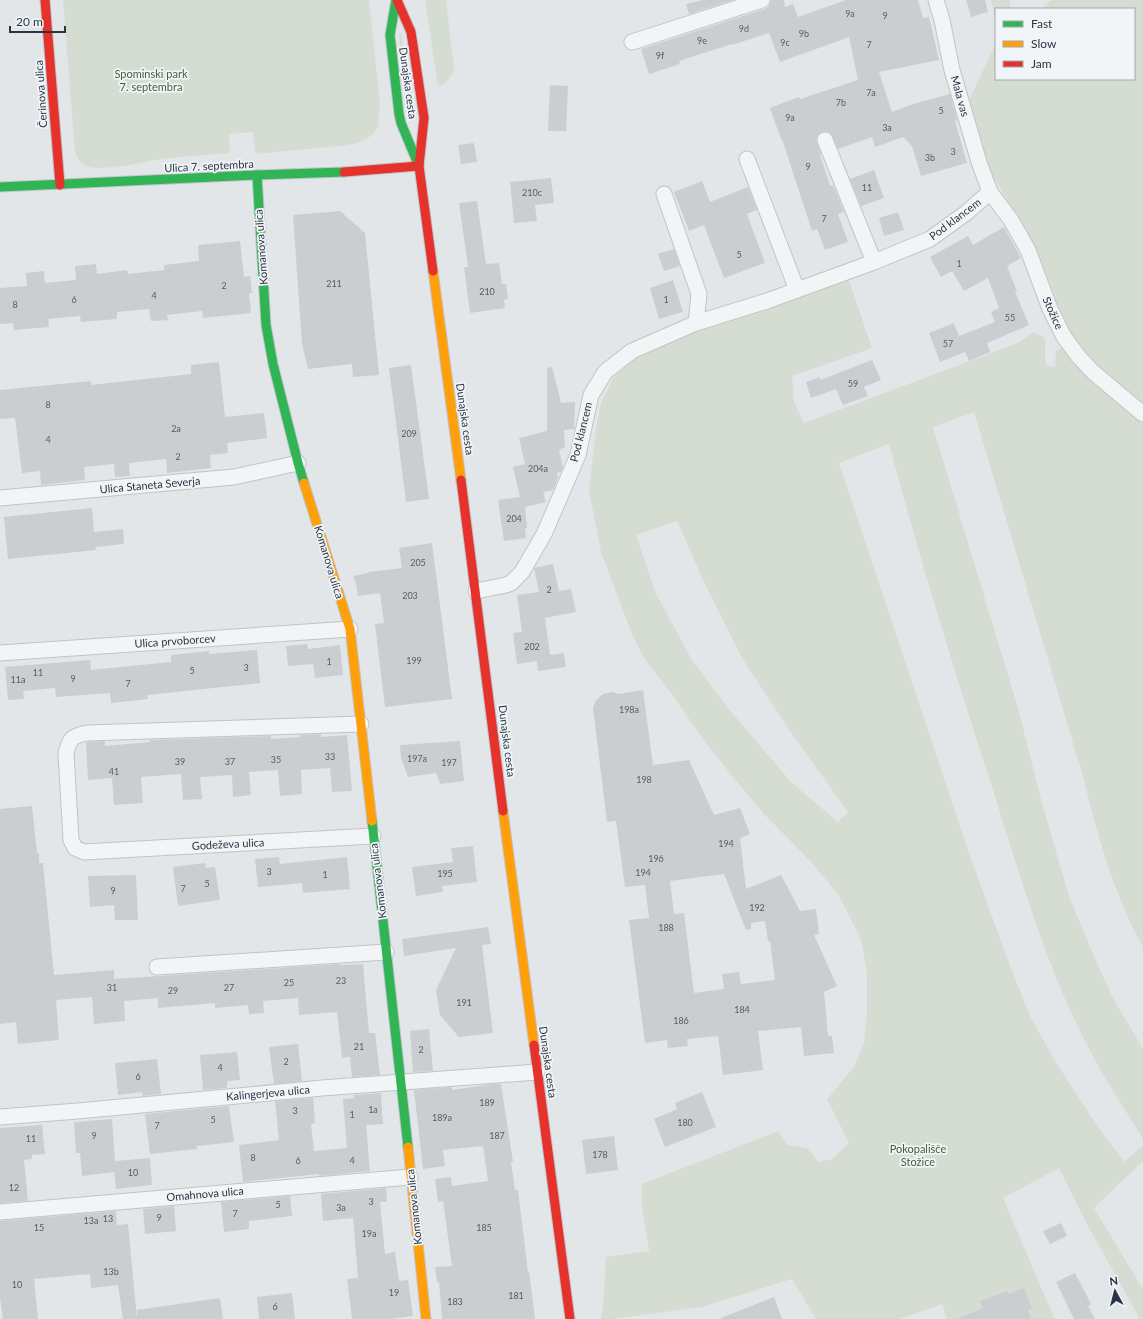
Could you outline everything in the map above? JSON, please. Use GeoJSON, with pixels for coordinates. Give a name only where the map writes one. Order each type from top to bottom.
{"type":"FeatureCollection","features":[{"type":"Feature","properties":{"kind":"street","name":"Čerinova ulica"},"geometry":{"type":"LineString","coordinates":[[45,0],[60,185]]}},
{"type":"Feature","properties":{"kind":"street","name":"Dunajska cesta"},"geometry":{"type":"LineString","coordinates":[[396,0],[390,35],[400,123],[419,166]]}},
{"type":"Feature","properties":{"kind":"street","name":"Dunajska cesta"},"geometry":{"type":"LineString","coordinates":[[396,0],[411,32],[424,118],[419,166],[476,591],[570,1319]]}},
{"type":"Feature","properties":{"kind":"street"},"geometry":{"type":"LineString","coordinates":[[632,42],[762,0]]}},
{"type":"Feature","properties":{"kind":"street","name":"Mala vas"},"geometry":{"type":"LineString","coordinates":[[936,0],[942,20],[952,70],[979,162],[990,192]]}},
{"type":"Feature","properties":{"kind":"street"},"geometry":{"type":"LineString","coordinates":[[825,140],[874,262]]}},
{"type":"Feature","properties":{"kind":"street"},"geometry":{"type":"LineString","coordinates":[[747,159],[797,290]]}},
{"type":"Feature","properties":{"kind":"street","name":"Ulica 7. septembra"},"geometry":{"type":"LineString","coordinates":[[0,187],[257,175],[358,172],[419,166]]}},
{"type":"Feature","properties":{"kind":"street","name":"Komanova ulica"},"geometry":{"type":"LineString","coordinates":[[257,175],[266,325],[272,364],[298,463],[350,629],[402,1082],[410,1177],[426,1319]]}},
{"type":"Feature","properties":{"kind":"street","name":"Pod klancem"},"geometry":{"type":"LineString","coordinates":[[476,591],[497,588],[511,583],[522,572],[544,534],[578,455],[591,395],[605,372],[632,350],[696,323],[767,301],[874,262],[930,239],[966,213],[990,192]]}},
{"type":"Feature","properties":{"kind":"street","name":"Stožice"},"geometry":{"type":"LineString","coordinates":[[990,192],[1011,220],[1028,250],[1050,309],[1064,337],[1079,357],[1143,414]]}},
{"type":"Feature","properties":{"kind":"street"},"geometry":{"type":"LineString","coordinates":[[664,194],[699,294],[696,323]]}},
{"type":"Feature","properties":{"kind":"street","name":"Ulica Staneta Severja"},"geometry":{"type":"LineString","coordinates":[[0,498],[234,477],[298,463]]}},
{"type":"Feature","properties":{"kind":"street","name":"Ulica prvoborcev"},"geometry":{"type":"LineString","coordinates":[[0,653],[350,629]]}},
{"type":"Feature","properties":{"kind":"street","name":"Godeževa ulica"},"geometry":{"type":"LineString","coordinates":[[361,724],[87,733],[76,735],[69,742],[66,753],[71,840],[75,848],[84,852],[373,836]]}},
{"type":"Feature","properties":{"kind":"street"},"geometry":{"type":"LineString","coordinates":[[158,967],[386,952]]}},
{"type":"Feature","properties":{"kind":"street","name":"Kalingerjeva ulica"},"geometry":{"type":"LineString","coordinates":[[0,1117],[78,1111],[248,1094],[537,1072]]}},
{"type":"Feature","properties":{"kind":"street","name":"Omahnova ulica"},"geometry":{"type":"LineString","coordinates":[[0,1212],[410,1177]]}},
{"type":"Feature","properties":{"kind":"green space","name":"Spominski park 7. septembra"},"geometry":{"type":"Polygon","coordinates":[[[63,0],[369,0],[380,103],[378,127],[372,135],[363,141],[349,145],[255,154],[253,132],[229,134],[230,153],[162,159],[102,168],[86,166],[81,162],[75,152],[63,0]]]}},
{"type":"Feature","properties":{"kind":"green space"},"geometry":{"type":"Polygon","coordinates":[[[425,0],[446,0],[454,69],[448,80],[444,84],[438,86],[425,0]]]}},
{"type":"Feature","properties":{"kind":"green space"},"geometry":{"type":"Polygon","coordinates":[[[991,0],[1009,0],[1011,8],[995,8],[995,16],[991,0]]]}},
{"type":"Feature","properties":{"kind":"green space"},"geometry":{"type":"Polygon","coordinates":[[[1052,0],[1143,0],[1143,406],[1098,365],[1082,349],[1074,338],[1058,306],[1039,255],[1021,220],[1009,204],[986,163],[969,100],[995,45],[995,80],[1135,80],[1135,8],[1042,8],[1052,0]]]}},
{"type":"Feature","properties":{"kind":"green space"},"geometry":{"type":"Polygon","coordinates":[[[401,33],[412,101],[407,102],[399,34],[401,33]]]}},
{"type":"Feature","properties":{"kind":"green space","name":"Pokopališče Stožice"},"geometry":{"type":"Polygon","coordinates":[[[849,280],[872,348],[792,376],[794,402],[804,423],[1018,343],[1034,332],[1045,338],[1045,359],[1047,366],[1056,367],[1056,351],[1062,348],[1075,362],[1143,424],[1143,947],[1123,906],[1107,862],[1082,773],[974,412],[933,427],[1018,708],[1042,803],[1070,899],[1114,1000],[1143,1049],[1143,1139],[1095,1061],[1074,1018],[1047,954],[951,659],[925,574],[889,444],[839,463],[969,853],[1010,966],[1030,1016],[1054,1059],[1094,1121],[1124,1162],[1143,1145],[1143,1161],[1094,1208],[1143,1289],[1143,1319],[1140,1319],[1089,1228],[1059,1168],[1003,1198],[1054,1319],[947,1319],[942,1304],[900,1319],[816,1319],[792,1279],[702,1307],[613,1319],[601,1319],[606,1257],[649,1251],[642,1207],[642,1184],[778,1131],[787,1145],[807,1148],[819,1162],[832,1159],[849,1143],[827,1099],[854,1067],[864,1043],[867,1013],[867,973],[861,939],[838,894],[812,863],[764,814],[732,776],[702,738],[674,697],[644,658],[632,634],[601,552],[589,490],[596,428],[601,403],[613,378],[636,357],[668,341],[849,280]],[[677,521],[636,535],[655,592],[692,660],[728,708],[791,782],[838,822],[848,812],[787,727],[742,658],[703,580],[677,521]]]}},
{"type":"Feature","properties":{"kind":"building"},"geometry":{"type":"Polygon","coordinates":[[[703,0],[733,0],[689,14],[686,4],[703,0]]]}},
{"type":"Feature","properties":{"kind":"building"},"geometry":{"type":"Polygon","coordinates":[[[771,0],[784,0],[785,7],[793,4],[798,17],[846,0],[918,0],[923,18],[929,17],[939,60],[879,72],[892,112],[913,104],[950,94],[957,120],[955,121],[967,163],[921,176],[912,146],[903,137],[875,147],[872,137],[838,149],[831,133],[826,131],[821,132],[816,139],[830,186],[833,185],[844,212],[838,214],[848,242],[825,250],[817,229],[812,231],[782,139],[770,108],[799,97],[800,99],[858,80],[849,37],[780,62],[769,33],[679,61],[680,64],[649,74],[641,49],[765,9],[769,6],[771,0]]]}},
{"type":"Feature","properties":{"kind":"building"},"geometry":{"type":"Polygon","coordinates":[[[966,0],[985,0],[988,12],[971,17],[966,0]]]}},
{"type":"Feature","properties":{"kind":"building"},"geometry":{"type":"Polygon","coordinates":[[[550,85],[568,86],[566,131],[548,131],[550,85]]]}},
{"type":"Feature","properties":{"kind":"building"},"geometry":{"type":"Polygon","coordinates":[[[474,143],[477,162],[461,164],[458,145],[474,143]]]}},
{"type":"Feature","properties":{"kind":"building"},"geometry":{"type":"Polygon","coordinates":[[[874,170],[884,198],[861,206],[850,179],[874,170]]]}},
{"type":"Feature","properties":{"kind":"building"},"geometry":{"type":"Polygon","coordinates":[[[551,178],[554,203],[535,205],[537,221],[514,223],[510,182],[551,178]]]}},
{"type":"Feature","properties":{"kind":"building"},"geometry":{"type":"Polygon","coordinates":[[[702,181],[710,202],[748,187],[757,210],[747,214],[765,263],[724,278],[704,225],[689,231],[674,192],[702,181]]]}},
{"type":"Feature","properties":{"kind":"building"},"geometry":{"type":"Polygon","coordinates":[[[477,201],[486,264],[499,263],[502,284],[506,284],[508,299],[504,300],[505,308],[470,313],[464,267],[468,267],[459,203],[477,201]]]}},
{"type":"Feature","properties":{"kind":"building"},"geometry":{"type":"Polygon","coordinates":[[[340,211],[365,233],[379,375],[353,377],[352,364],[308,369],[302,344],[293,215],[340,211]]]}},
{"type":"Feature","properties":{"kind":"building"},"geometry":{"type":"Polygon","coordinates":[[[898,212],[904,230],[884,236],[879,218],[898,212]]]}},
{"type":"Feature","properties":{"kind":"building"},"geometry":{"type":"Polygon","coordinates":[[[1004,227],[1021,258],[1007,266],[1017,291],[1015,292],[1029,325],[987,343],[990,352],[969,361],[965,352],[940,362],[929,333],[954,323],[959,336],[995,322],[991,312],[999,308],[988,278],[964,291],[952,271],[941,277],[930,257],[968,236],[973,245],[1004,227]]]}},
{"type":"Feature","properties":{"kind":"building"},"geometry":{"type":"Polygon","coordinates":[[[240,241],[244,277],[250,276],[252,293],[249,293],[251,313],[203,318],[202,311],[167,315],[168,320],[151,321],[149,309],[117,312],[117,319],[81,322],[80,316],[48,319],[49,327],[14,330],[13,323],[0,324],[0,288],[27,286],[26,273],[44,271],[45,283],[76,280],[75,266],[96,264],[97,274],[127,270],[128,274],[164,270],[164,265],[199,261],[198,245],[240,241]]]}},
{"type":"Feature","properties":{"kind":"building"},"geometry":{"type":"Polygon","coordinates":[[[674,249],[680,266],[664,271],[658,254],[674,249]]]}},
{"type":"Feature","properties":{"kind":"building"},"geometry":{"type":"Polygon","coordinates":[[[673,280],[683,312],[659,319],[650,288],[673,280]]]}},
{"type":"Feature","properties":{"kind":"building"},"geometry":{"type":"Polygon","coordinates":[[[872,360],[881,380],[864,387],[868,396],[843,405],[836,389],[811,398],[806,382],[820,377],[820,380],[872,360]]]}},
{"type":"Feature","properties":{"kind":"building"},"geometry":{"type":"Polygon","coordinates":[[[219,362],[225,417],[264,413],[267,438],[227,443],[228,453],[210,455],[211,468],[167,473],[166,459],[129,463],[130,476],[115,477],[114,464],[84,467],[85,480],[41,485],[40,471],[22,473],[15,418],[0,419],[0,390],[91,381],[91,385],[191,374],[191,365],[219,362]]]}},
{"type":"Feature","properties":{"kind":"building"},"geometry":{"type":"Polygon","coordinates":[[[411,365],[429,499],[406,502],[389,368],[411,365]]]}},
{"type":"Feature","properties":{"kind":"building"},"geometry":{"type":"Polygon","coordinates":[[[552,367],[561,403],[575,402],[574,429],[564,430],[565,447],[559,450],[563,467],[561,472],[557,473],[558,478],[553,490],[543,492],[546,502],[525,507],[527,528],[525,528],[526,538],[504,541],[498,500],[520,497],[513,467],[525,464],[519,438],[547,431],[547,368],[552,367]]]}},
{"type":"Feature","properties":{"kind":"building"},"geometry":{"type":"Polygon","coordinates":[[[92,508],[94,532],[123,529],[124,544],[95,547],[96,550],[8,559],[4,517],[92,508]]]}},
{"type":"Feature","properties":{"kind":"building"},"geometry":{"type":"Polygon","coordinates":[[[432,543],[452,699],[385,707],[375,624],[384,623],[380,593],[358,596],[353,576],[368,572],[402,568],[399,548],[432,543]]]}},
{"type":"Feature","properties":{"kind":"building"},"geometry":{"type":"Polygon","coordinates":[[[553,564],[559,591],[571,589],[576,612],[545,618],[550,655],[564,653],[566,667],[538,671],[537,661],[517,664],[513,633],[522,632],[517,595],[539,592],[534,568],[553,564]]]}},
{"type":"Feature","properties":{"kind":"building"},"geometry":{"type":"Polygon","coordinates":[[[307,644],[308,649],[340,645],[343,675],[315,678],[313,664],[288,666],[286,646],[307,644]]]}},
{"type":"Feature","properties":{"kind":"building"},"geometry":{"type":"Polygon","coordinates":[[[257,650],[260,683],[147,695],[148,699],[111,703],[110,693],[56,697],[55,688],[23,691],[24,699],[8,700],[5,667],[90,660],[91,670],[171,662],[171,655],[209,651],[209,654],[257,650]]]}},
{"type":"Feature","properties":{"kind":"building"},"geometry":{"type":"Polygon","coordinates":[[[643,690],[653,765],[689,760],[714,815],[740,808],[750,834],[740,838],[746,889],[781,875],[800,911],[816,909],[819,934],[814,935],[837,986],[824,992],[828,1036],[832,1036],[834,1053],[804,1056],[801,1027],[758,1031],[763,1070],[723,1075],[718,1036],[687,1039],[688,1046],[668,1048],[667,1040],[645,1043],[629,920],[649,918],[645,885],[625,887],[616,821],[607,822],[593,708],[596,700],[603,694],[612,692],[618,694],[643,690]],[[724,874],[670,881],[674,914],[684,913],[694,993],[724,989],[722,974],[739,972],[741,984],[775,980],[770,941],[768,941],[765,921],[751,923],[751,929],[746,930],[724,874]]]}},
{"type":"Feature","properties":{"kind":"building"},"geometry":{"type":"Polygon","coordinates":[[[321,734],[321,737],[347,735],[352,791],[332,792],[330,768],[301,770],[302,794],[280,796],[278,770],[249,772],[251,795],[233,797],[232,775],[200,777],[202,799],[183,800],[181,774],[141,777],[143,803],[114,805],[112,778],[88,780],[86,743],[88,742],[105,741],[105,746],[150,742],[150,740],[271,736],[271,739],[321,734]]]}},
{"type":"Feature","properties":{"kind":"building"},"geometry":{"type":"Polygon","coordinates":[[[460,741],[464,781],[440,784],[436,773],[408,777],[401,758],[400,745],[460,741]]]}},
{"type":"Feature","properties":{"kind":"building"},"geometry":{"type":"Polygon","coordinates":[[[32,806],[37,853],[39,853],[39,863],[43,863],[54,975],[114,970],[114,979],[340,964],[363,964],[369,1033],[375,1033],[380,1075],[352,1077],[350,1057],[342,1058],[337,1012],[299,1015],[298,998],[263,1001],[264,1013],[249,1014],[248,1005],[215,1008],[215,1003],[158,1008],[158,998],[124,1001],[125,1021],[94,1024],[92,997],[56,1000],[59,1040],[18,1044],[16,1022],[0,1024],[0,809],[32,806]]]}},
{"type":"Feature","properties":{"kind":"building"},"geometry":{"type":"Polygon","coordinates":[[[473,846],[477,882],[442,886],[443,892],[416,896],[412,867],[453,862],[451,848],[473,846]]]}},
{"type":"Feature","properties":{"kind":"building"},"geometry":{"type":"Polygon","coordinates":[[[279,857],[280,864],[347,857],[350,889],[303,893],[302,883],[258,887],[255,859],[279,857]]]}},
{"type":"Feature","properties":{"kind":"building"},"geometry":{"type":"Polygon","coordinates":[[[205,863],[206,868],[215,867],[220,900],[178,906],[173,867],[205,863]]]}},
{"type":"Feature","properties":{"kind":"building"},"geometry":{"type":"Polygon","coordinates":[[[136,875],[138,920],[115,920],[114,905],[90,907],[88,876],[136,875]]]}},
{"type":"Feature","properties":{"kind":"building"},"geometry":{"type":"Polygon","coordinates":[[[488,927],[491,944],[482,945],[493,1033],[459,1037],[440,1015],[436,990],[456,948],[404,956],[402,939],[488,927]]]}},
{"type":"Feature","properties":{"kind":"building"},"geometry":{"type":"Polygon","coordinates":[[[429,1029],[433,1071],[413,1072],[410,1031],[429,1029]]]}},
{"type":"Feature","properties":{"kind":"building"},"geometry":{"type":"Polygon","coordinates":[[[298,1044],[302,1081],[274,1084],[269,1047],[298,1044]]]}},
{"type":"Feature","properties":{"kind":"building"},"geometry":{"type":"Polygon","coordinates":[[[237,1052],[240,1080],[227,1081],[227,1088],[203,1090],[200,1055],[237,1052]]]}},
{"type":"Feature","properties":{"kind":"building"},"geometry":{"type":"Polygon","coordinates":[[[157,1059],[161,1094],[143,1096],[142,1092],[118,1095],[115,1063],[157,1059]]]}},
{"type":"Feature","properties":{"kind":"building"},"geometry":{"type":"Polygon","coordinates":[[[501,1084],[513,1162],[511,1162],[515,1190],[518,1190],[535,1319],[442,1319],[439,1282],[437,1282],[435,1267],[452,1266],[443,1201],[438,1202],[435,1179],[451,1177],[452,1186],[488,1181],[483,1146],[443,1150],[445,1166],[423,1169],[414,1090],[452,1087],[452,1090],[501,1084]]]}},
{"type":"Feature","properties":{"kind":"building"},"geometry":{"type":"Polygon","coordinates":[[[702,1092],[716,1127],[665,1147],[654,1119],[677,1109],[675,1103],[702,1092]]]}},
{"type":"Feature","properties":{"kind":"building"},"geometry":{"type":"Polygon","coordinates":[[[381,1093],[383,1124],[366,1125],[370,1171],[319,1176],[319,1174],[243,1182],[239,1145],[279,1140],[275,1101],[313,1098],[315,1123],[311,1124],[314,1151],[347,1148],[343,1099],[354,1098],[354,1095],[381,1093]]]}},
{"type":"Feature","properties":{"kind":"building"},"geometry":{"type":"Polygon","coordinates":[[[229,1106],[234,1142],[197,1146],[197,1149],[150,1154],[145,1114],[229,1106]]]}},
{"type":"Feature","properties":{"kind":"building"},"geometry":{"type":"Polygon","coordinates":[[[112,1119],[115,1161],[150,1158],[152,1185],[116,1189],[114,1172],[82,1176],[80,1153],[76,1153],[74,1122],[112,1119]]]}},
{"type":"Feature","properties":{"kind":"building"},"geometry":{"type":"Polygon","coordinates":[[[42,1125],[45,1154],[32,1155],[32,1159],[24,1160],[28,1201],[0,1203],[0,1128],[42,1125]]]}},
{"type":"Feature","properties":{"kind":"building"},"geometry":{"type":"Polygon","coordinates":[[[614,1136],[618,1170],[586,1174],[582,1140],[614,1136]]]}},
{"type":"Feature","properties":{"kind":"building"},"geometry":{"type":"Polygon","coordinates":[[[386,1188],[387,1202],[380,1202],[385,1254],[395,1252],[399,1281],[408,1280],[413,1316],[390,1319],[352,1319],[347,1279],[358,1278],[353,1218],[323,1221],[321,1194],[386,1188]]]}},
{"type":"Feature","properties":{"kind":"building"},"geometry":{"type":"Polygon","coordinates":[[[290,1196],[292,1216],[249,1221],[249,1229],[224,1232],[221,1202],[290,1196]]]}},
{"type":"Feature","properties":{"kind":"building"},"geometry":{"type":"Polygon","coordinates":[[[174,1206],[176,1231],[145,1234],[143,1209],[174,1206]]]}},
{"type":"Feature","properties":{"kind":"building"},"geometry":{"type":"Polygon","coordinates":[[[116,1211],[117,1225],[128,1224],[137,1319],[123,1319],[118,1285],[91,1288],[90,1274],[34,1279],[38,1319],[3,1319],[0,1298],[0,1221],[116,1211]]]}},
{"type":"Feature","properties":{"kind":"building"},"geometry":{"type":"Polygon","coordinates":[[[1061,1223],[1067,1236],[1050,1244],[1043,1231],[1061,1223]]]}},
{"type":"Feature","properties":{"kind":"building"},"geometry":{"type":"Polygon","coordinates":[[[1075,1273],[1091,1304],[1088,1306],[1095,1319],[1074,1319],[1056,1282],[1075,1273]]]}},
{"type":"Feature","properties":{"kind":"building"},"geometry":{"type":"Polygon","coordinates":[[[1024,1288],[1032,1308],[1028,1310],[1031,1319],[957,1319],[983,1308],[980,1301],[1007,1291],[1008,1294],[1024,1288]]]}},
{"type":"Feature","properties":{"kind":"building"},"geometry":{"type":"Polygon","coordinates":[[[292,1293],[295,1319],[259,1319],[257,1297],[292,1293]]]}},
{"type":"Feature","properties":{"kind":"building"},"geometry":{"type":"Polygon","coordinates":[[[774,1297],[782,1319],[721,1318],[774,1297]]]}},
{"type":"Feature","properties":{"kind":"building"},"geometry":{"type":"Polygon","coordinates":[[[220,1298],[223,1319],[137,1319],[137,1310],[220,1298]]]}},
{"type":"Feature","properties":{"kind":"traffic: fast"},"geometry":{"type":"LineString","coordinates":[[396,0],[390,35],[399,114],[401,123],[418,164]]}},
{"type":"Feature","properties":{"kind":"traffic: fast"},"geometry":{"type":"LineString","coordinates":[[0,187],[344,172]]}},
{"type":"Feature","properties":{"kind":"traffic: fast"},"geometry":{"type":"LineString","coordinates":[[257,175],[266,325],[273,364],[304,483]]}},
{"type":"Feature","properties":{"kind":"traffic: fast"},"geometry":{"type":"LineString","coordinates":[[372,821],[408,1147]]}},
{"type":"Feature","properties":{"kind":"traffic: slow"},"geometry":{"type":"LineString","coordinates":[[433,271],[461,480]]}},
{"type":"Feature","properties":{"kind":"traffic: slow"},"geometry":{"type":"LineString","coordinates":[[304,483],[350,629],[372,821]]}},
{"type":"Feature","properties":{"kind":"traffic: slow"},"geometry":{"type":"LineString","coordinates":[[503,811],[534,1045]]}},
{"type":"Feature","properties":{"kind":"traffic: slow"},"geometry":{"type":"LineString","coordinates":[[408,1147],[426,1319]]}},
{"type":"Feature","properties":{"kind":"traffic: jam"},"geometry":{"type":"LineString","coordinates":[[45,0],[60,185]]}},
{"type":"Feature","properties":{"kind":"traffic: jam"},"geometry":{"type":"LineString","coordinates":[[397,0],[411,32],[424,118],[419,166],[433,271]]}},
{"type":"Feature","properties":{"kind":"traffic: jam"},"geometry":{"type":"LineString","coordinates":[[344,172],[419,166]]}},
{"type":"Feature","properties":{"kind":"traffic: jam"},"geometry":{"type":"LineString","coordinates":[[461,480],[503,811]]}},
{"type":"Feature","properties":{"kind":"traffic: jam"},"geometry":{"type":"LineString","coordinates":[[534,1045],[570,1319]]}}]}
